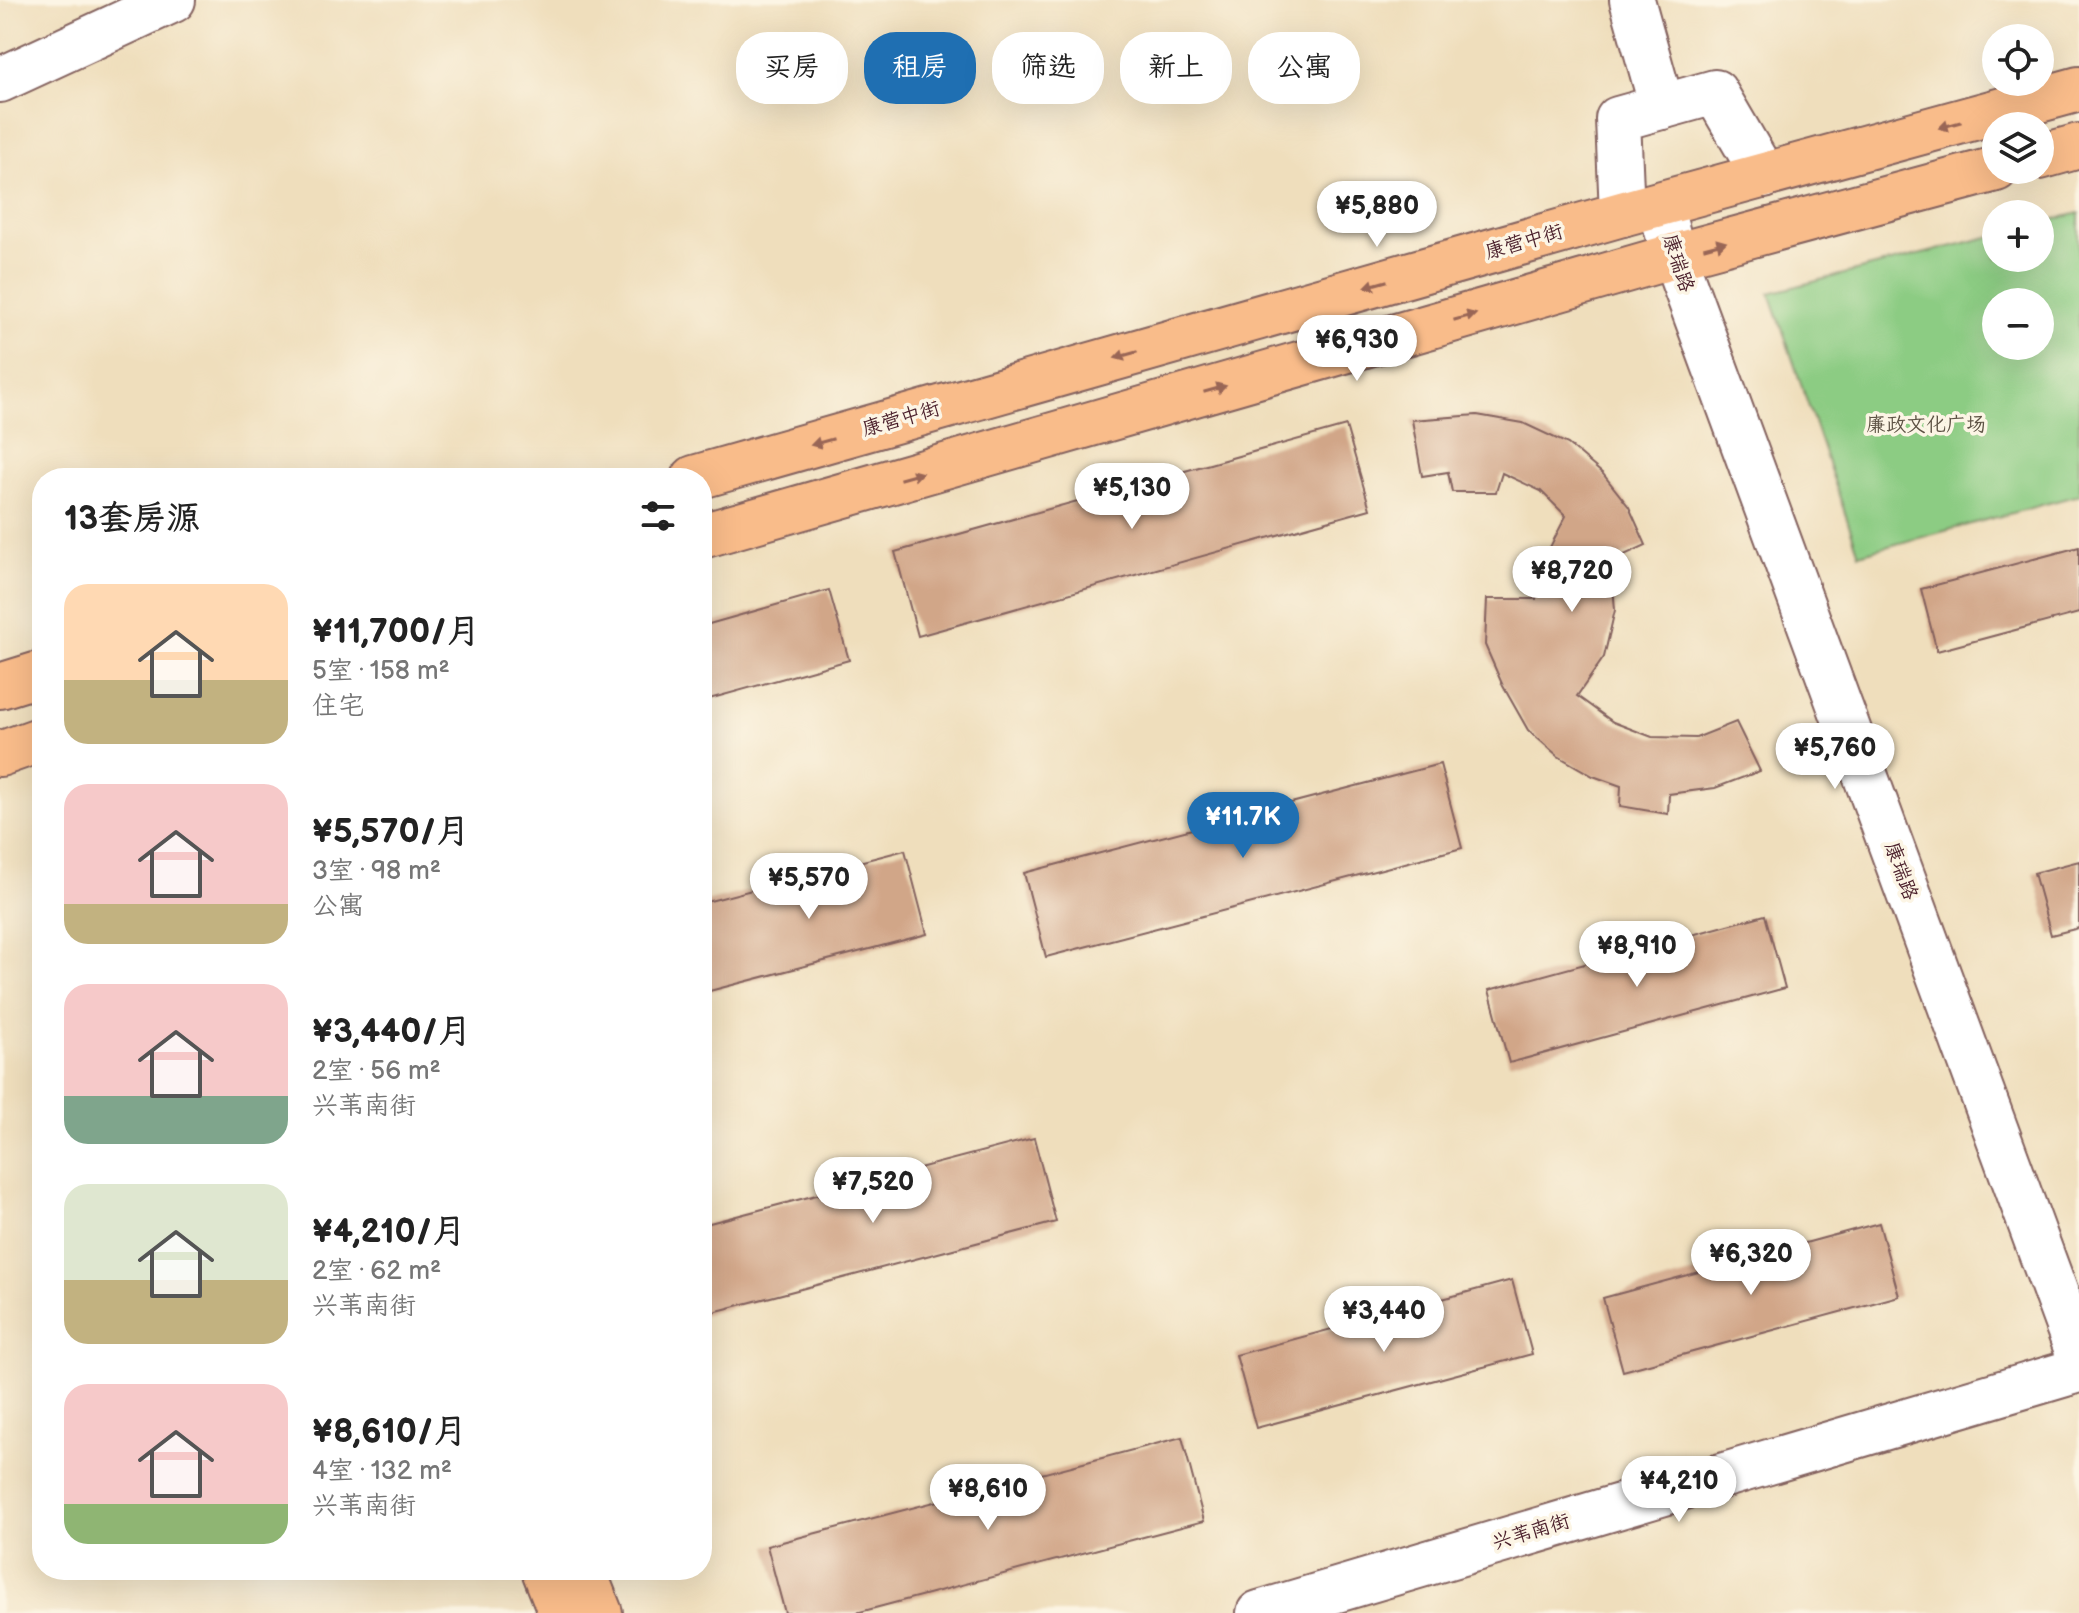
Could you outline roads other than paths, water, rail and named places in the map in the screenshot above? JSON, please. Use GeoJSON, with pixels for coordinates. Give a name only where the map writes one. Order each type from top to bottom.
{"type":"FeatureCollection","features":[{"type":"Feature","properties":{"kind":"main road","name":"康营中街"},"geometry":{"type":"LineString","coordinates":[[712,473],[2079,89]]}},
{"type":"Feature","properties":{"kind":"main road"},"geometry":{"type":"LineString","coordinates":[[2054,153],[2079,146]]}},
{"type":"Feature","properties":{"kind":"main road"},"geometry":{"type":"LineString","coordinates":[[712,533],[1674,256],[1982,173]]}},
{"type":"Feature","properties":{"kind":"main road"},"geometry":{"type":"LineString","coordinates":[[0,686],[32,676]]}},
{"type":"Feature","properties":{"kind":"main road"},"geometry":{"type":"LineString","coordinates":[[0,754],[32,743]]}},
{"type":"Feature","properties":{"kind":"main road"},"geometry":{"type":"LineString","coordinates":[[548,1580],[561,1613]]}},
{"type":"Feature","properties":{"kind":"main road"},"geometry":{"type":"LineString","coordinates":[[587,1580],[600,1613]]}},
{"type":"Feature","properties":{"kind":"street"},"geometry":{"type":"LineString","coordinates":[[0,80],[173,0]]}},
{"type":"Feature","properties":{"kind":"street"},"geometry":{"type":"LineString","coordinates":[[1632,0],[1662,107],[1715,92],[1764,176]]}},
{"type":"Feature","properties":{"kind":"street","name":"康瑞路"},"geometry":{"type":"LineString","coordinates":[[1662,107],[1618,119],[1641,210],[1674,256],[2079,1356]]}},
{"type":"Feature","properties":{"kind":"street","name":"兴苇南街"},"geometry":{"type":"LineString","coordinates":[[1259,1613],[2079,1370]]}},
{"type":"Feature","properties":{"kind":"park label","name":"廉政文化广场"},"geometry":{"type":"Point","coordinates":[1926,425]}}]}
